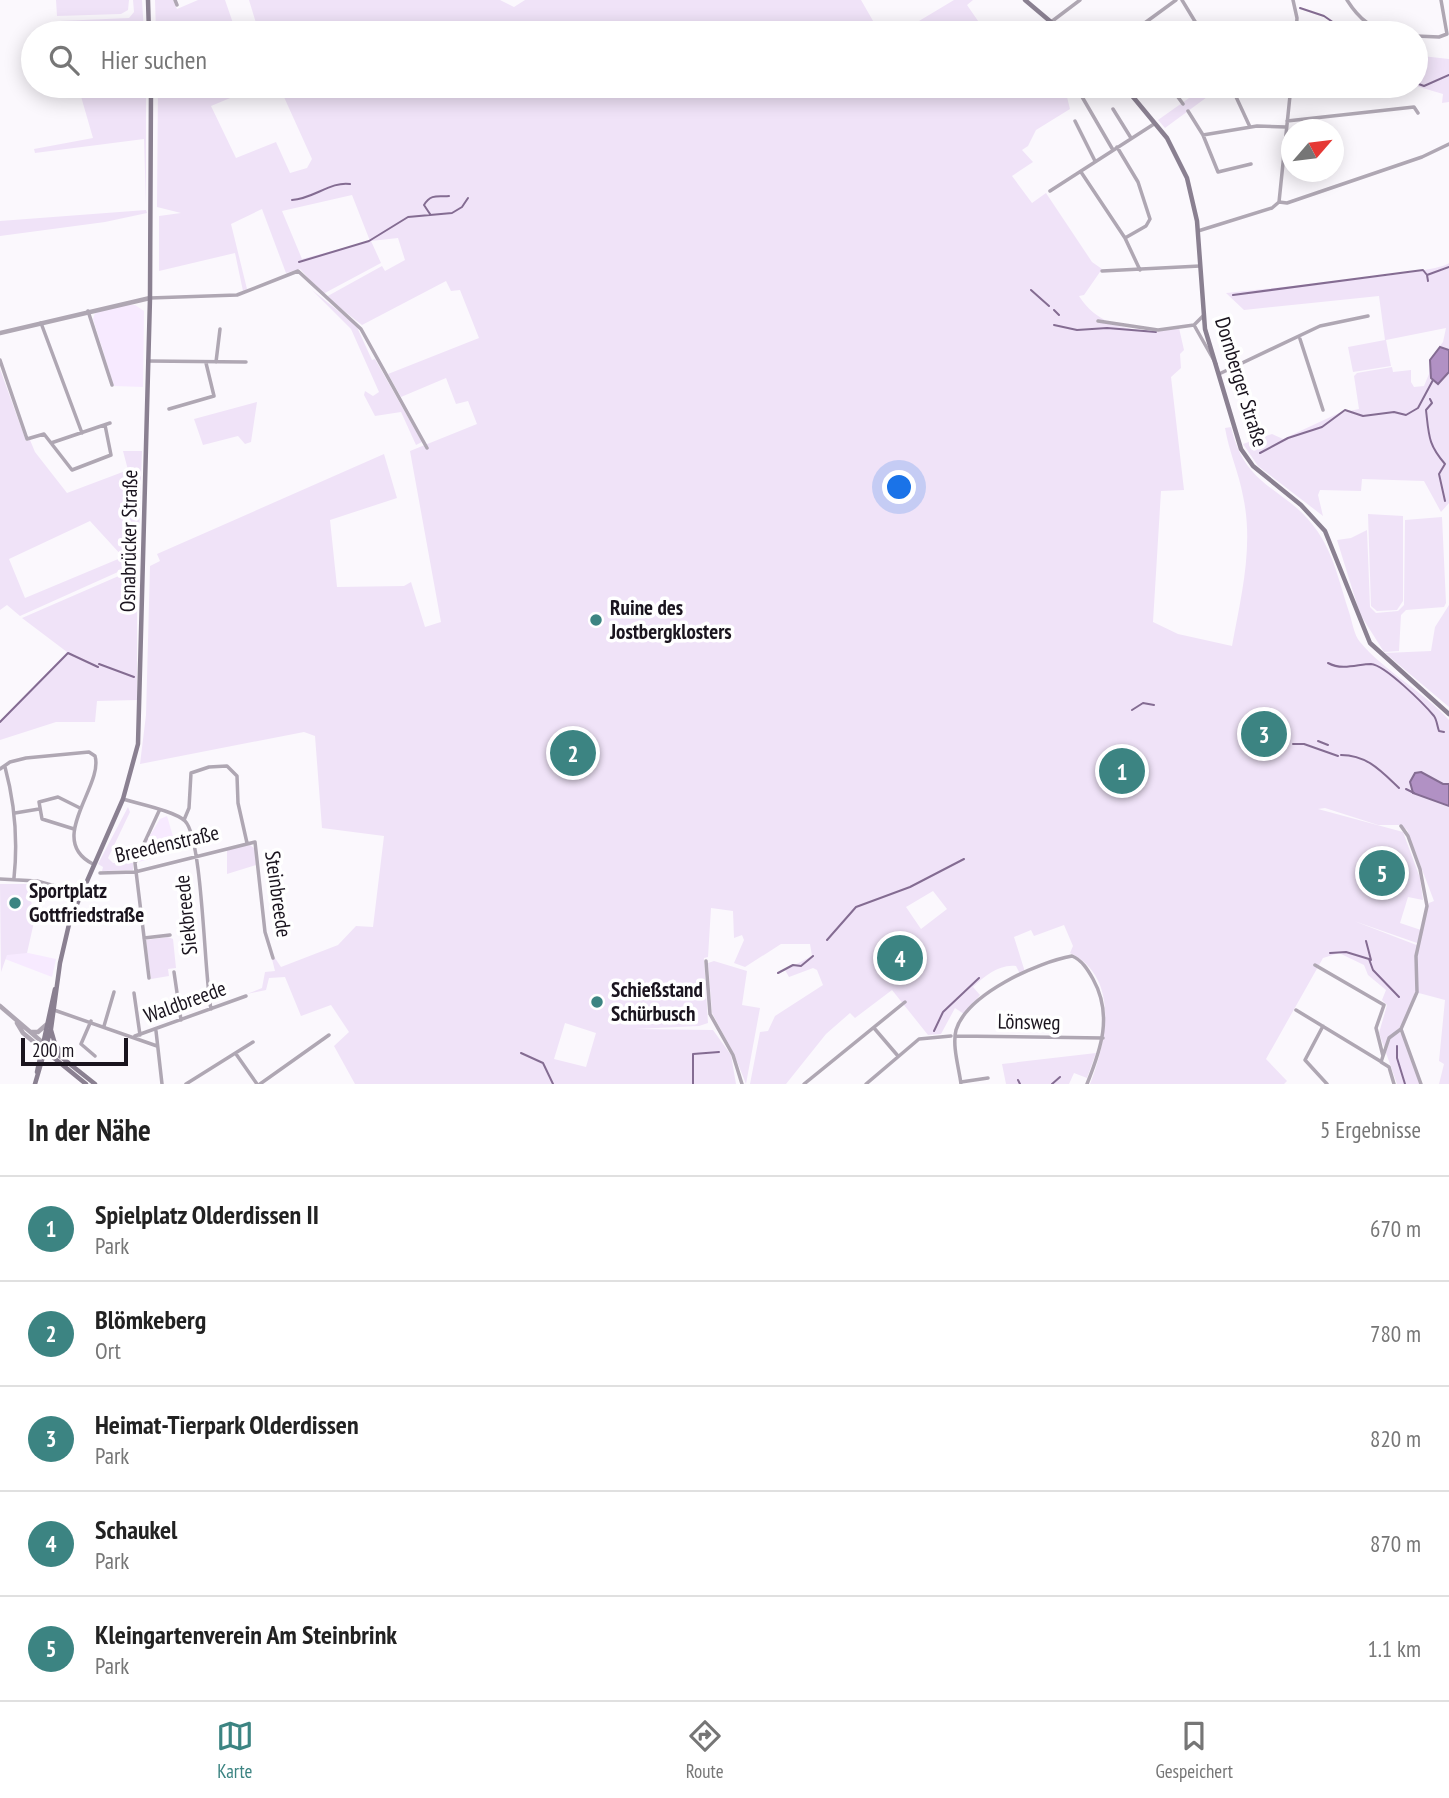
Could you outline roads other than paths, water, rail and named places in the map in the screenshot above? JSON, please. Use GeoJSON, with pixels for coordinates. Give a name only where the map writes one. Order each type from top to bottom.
{"type":"FeatureCollection","features":[{"type":"Feature","properties":{"kind":"main road"},"geometry":{"type":"LineString","coordinates":[[148,0],[149,21]]}},
{"type":"Feature","properties":{"kind":"main road"},"geometry":{"type":"LineString","coordinates":[[1025,0],[1050,21]]}},
{"type":"Feature","properties":{"kind":"main road","name":"Osnabrücker Straße"},"geometry":{"type":"LineString","coordinates":[[36,1082],[65,938],[80,893],[124,799],[136,756],[141,710],[150,298],[151,98]]}},
{"type":"Feature","properties":{"kind":"main road","name":"Dornberger Straße"},"geometry":{"type":"LineString","coordinates":[[1134,98],[1156,123],[1184,171],[1198,231],[1204,316],[1245,456],[1312,515],[1325,531],[1368,640],[1449,714]]}},
{"type":"Feature","properties":{"kind":"main road","name":"Osnabrücker Straße"},"geometry":{"type":"LineString","coordinates":[[48,1027],[54,1010],[57,982]]}},
{"type":"Feature","properties":{"kind":"main road"},"geometry":{"type":"LineString","coordinates":[[48,1027],[56,1046],[69,1064]]}},
{"type":"Feature","properties":{"kind":"main road"},"geometry":{"type":"LineString","coordinates":[[43,1047],[86,1084]]}},
{"type":"Feature","properties":{"kind":"main road"},"geometry":{"type":"LineString","coordinates":[[43,1047],[94,1084]]}},
{"type":"Feature","properties":{"kind":"main road","name":"Osnabrücker Straße"},"geometry":{"type":"LineString","coordinates":[[36,1082],[43,1047]]}},
{"type":"Feature","properties":{"kind":"main road"},"geometry":{"type":"LineString","coordinates":[[40,1068],[48,1060],[59,1061]]}},
{"type":"Feature","properties":{"kind":"street"},"geometry":{"type":"LineString","coordinates":[[175,0],[177,5]]}},
{"type":"Feature","properties":{"kind":"street"},"geometry":{"type":"LineString","coordinates":[[1052,21],[1080,0]]}},
{"type":"Feature","properties":{"kind":"street"},"geometry":{"type":"LineString","coordinates":[[1147,21],[1176,0]]}},
{"type":"Feature","properties":{"kind":"street"},"geometry":{"type":"LineString","coordinates":[[1182,0],[1195,21]]}},
{"type":"Feature","properties":{"kind":"street"},"geometry":{"type":"LineString","coordinates":[[1293,0],[1297,21]]}},
{"type":"Feature","properties":{"kind":"street"},"geometry":{"type":"LineString","coordinates":[[1428,37],[1447,34],[1441,0]]}},
{"type":"Feature","properties":{"kind":"street"},"geometry":{"type":"LineString","coordinates":[[1350,1],[1356,14],[1365,21]]}},
{"type":"Feature","properties":{"kind":"street"},"geometry":{"type":"LineString","coordinates":[[1084,98],[1138,182],[1150,219],[1146,226],[1125,238]]}},
{"type":"Feature","properties":{"kind":"street"},"geometry":{"type":"LineString","coordinates":[[1179,98],[1183,104]]}},
{"type":"Feature","properties":{"kind":"street"},"geometry":{"type":"LineString","coordinates":[[1237,98],[1250,127]]}},
{"type":"Feature","properties":{"kind":"street"},"geometry":{"type":"LineString","coordinates":[[1287,119],[1290,98]]}},
{"type":"Feature","properties":{"kind":"street"},"geometry":{"type":"LineString","coordinates":[[1305,119],[1415,107],[1418,113]]}},
{"type":"Feature","properties":{"kind":"street"},"geometry":{"type":"LineString","coordinates":[[1113,109],[1131,138]]}},
{"type":"Feature","properties":{"kind":"street"},"geometry":{"type":"LineString","coordinates":[[1188,111],[1203,135],[1218,172],[1251,164]]}},
{"type":"Feature","properties":{"kind":"street"},"geometry":{"type":"LineString","coordinates":[[1075,121],[1095,161]]}},
{"type":"Feature","properties":{"kind":"street"},"geometry":{"type":"LineString","coordinates":[[1050,191],[1156,123]]}},
{"type":"Feature","properties":{"kind":"street"},"geometry":{"type":"LineString","coordinates":[[1203,135],[1250,127],[1281,127]]}},
{"type":"Feature","properties":{"kind":"street"},"geometry":{"type":"LineString","coordinates":[[1279,202],[1287,203],[1422,157],[1449,144]]}},
{"type":"Feature","properties":{"kind":"street"},"geometry":{"type":"LineString","coordinates":[[1081,172],[1125,238],[1140,270]]}},
{"type":"Feature","properties":{"kind":"street"},"geometry":{"type":"LineString","coordinates":[[1198,231],[1272,208],[1279,202],[1281,181]]}},
{"type":"Feature","properties":{"kind":"street"},"geometry":{"type":"LineString","coordinates":[[1102,271],[1200,266]]}},
{"type":"Feature","properties":{"kind":"street"},"geometry":{"type":"LineString","coordinates":[[0,333],[150,298],[237,295],[298,271],[361,329],[427,448]]}},
{"type":"Feature","properties":{"kind":"street"},"geometry":{"type":"LineString","coordinates":[[88,311],[112,385]]}},
{"type":"Feature","properties":{"kind":"street"},"geometry":{"type":"LineString","coordinates":[[1098,321],[1158,330],[1194,325],[1204,316]]}},
{"type":"Feature","properties":{"kind":"street"},"geometry":{"type":"LineString","coordinates":[[1219,374],[1300,338],[1320,326],[1368,316]]}},
{"type":"Feature","properties":{"kind":"street"},"geometry":{"type":"LineString","coordinates":[[41,323],[82,432]]}},
{"type":"Feature","properties":{"kind":"street"},"geometry":{"type":"LineString","coordinates":[[1194,325],[1216,364]]}},
{"type":"Feature","properties":{"kind":"street"},"geometry":{"type":"LineString","coordinates":[[216,362],[220,329]]}},
{"type":"Feature","properties":{"kind":"street"},"geometry":{"type":"LineString","coordinates":[[1300,338],[1324,410]]}},
{"type":"Feature","properties":{"kind":"street"},"geometry":{"type":"LineString","coordinates":[[0,360],[27,439],[41,433],[72,470],[111,455],[107,424],[51,443]]}},
{"type":"Feature","properties":{"kind":"street"},"geometry":{"type":"LineString","coordinates":[[148,360],[246,362]]}},
{"type":"Feature","properties":{"kind":"street"},"geometry":{"type":"LineString","coordinates":[[169,409],[214,396],[206,362]]}},
{"type":"Feature","properties":{"kind":"street"},"geometry":{"type":"LineString","coordinates":[[13,878],[15,813],[3,768],[10,762],[45,755],[92,753],[97,760],[74,829],[81,852],[93,863]]}},
{"type":"Feature","properties":{"kind":"street","name":"Breedenstraße"},"geometry":{"type":"LineString","coordinates":[[100,873],[135,872],[247,843],[238,803],[236,772],[228,766],[220,766],[191,773]]}},
{"type":"Feature","properties":{"kind":"street","name":"Siekbreede"},"geometry":{"type":"LineString","coordinates":[[191,773],[188,813],[184,820],[189,828],[195,855],[211,1009]]}},
{"type":"Feature","properties":{"kind":"street"},"geometry":{"type":"LineString","coordinates":[[74,829],[42,818],[39,809],[41,799],[55,797],[80,808]]}},
{"type":"Feature","properties":{"kind":"street"},"geometry":{"type":"LineString","coordinates":[[124,799],[184,820]]}},
{"type":"Feature","properties":{"kind":"street"},"geometry":{"type":"LineString","coordinates":[[15,813],[39,809]]}},
{"type":"Feature","properties":{"kind":"street"},"geometry":{"type":"LineString","coordinates":[[149,978],[135,872],[140,848],[154,826],[159,811]]}},
{"type":"Feature","properties":{"kind":"street"},"geometry":{"type":"LineString","coordinates":[[1381,1062],[1389,1038],[1401,1029],[1418,987],[1416,956],[1427,906],[1420,869],[1408,836],[1401,827]]}},
{"type":"Feature","properties":{"kind":"street","name":"Steinbreede"},"geometry":{"type":"LineString","coordinates":[[247,843],[255,842],[257,846],[263,921],[273,958]]}},
{"type":"Feature","properties":{"kind":"street"},"geometry":{"type":"LineString","coordinates":[[0,879],[37,881],[80,893]]}},
{"type":"Feature","properties":{"kind":"street"},"geometry":{"type":"LineString","coordinates":[[144,938],[170,935]]}},
{"type":"Feature","properties":{"kind":"street"},"geometry":{"type":"LineString","coordinates":[[988,1078],[961,1083],[953,1036],[961,1020],[988,990],[1066,957],[1074,957],[1089,972],[1099,992],[1105,1022],[1103,1038],[1087,1084]]}},
{"type":"Feature","properties":{"kind":"street"},"geometry":{"type":"LineString","coordinates":[[706,961],[710,1014],[733,1055],[742,1084]]}},
{"type":"Feature","properties":{"kind":"street"},"geometry":{"type":"LineString","coordinates":[[1315,965],[1384,1005],[1376,1028],[1383,1056]]}},
{"type":"Feature","properties":{"kind":"street"},"geometry":{"type":"LineString","coordinates":[[174,972],[181,1020]]}},
{"type":"Feature","properties":{"kind":"street"},"geometry":{"type":"LineString","coordinates":[[104,1026],[114,992]]}},
{"type":"Feature","properties":{"kind":"street"},"geometry":{"type":"LineString","coordinates":[[134,993],[137,1036]]}},
{"type":"Feature","properties":{"kind":"street","name":"Waldbreede"},"geometry":{"type":"LineString","coordinates":[[137,1036],[246,996]]}},
{"type":"Feature","properties":{"kind":"street"},"geometry":{"type":"LineString","coordinates":[[804,1084],[905,1002]]}},
{"type":"Feature","properties":{"kind":"street"},"geometry":{"type":"LineString","coordinates":[[0,1006],[43,1047]]}},
{"type":"Feature","properties":{"kind":"street","name":"Waldbreede"},"geometry":{"type":"LineString","coordinates":[[54,1010],[137,1036],[157,1046]]}},
{"type":"Feature","properties":{"kind":"street"},"geometry":{"type":"LineString","coordinates":[[1296,1010],[1389,1067],[1394,1084]]}},
{"type":"Feature","properties":{"kind":"street"},"geometry":{"type":"LineString","coordinates":[[15,1018],[21,1031],[43,1047]]}},
{"type":"Feature","properties":{"kind":"street"},"geometry":{"type":"LineString","coordinates":[[91,1021],[81,1044],[94,1056]]}},
{"type":"Feature","properties":{"kind":"street"},"geometry":{"type":"LineString","coordinates":[[1322,1026],[1305,1058],[1327,1084]]}},
{"type":"Feature","properties":{"kind":"street"},"geometry":{"type":"LineString","coordinates":[[30,1032],[38,1032],[48,1027]]}},
{"type":"Feature","properties":{"kind":"street"},"geometry":{"type":"LineString","coordinates":[[874,1028],[898,1056]]}},
{"type":"Feature","properties":{"kind":"street"},"geometry":{"type":"LineString","coordinates":[[1401,1029],[1421,1084]]}},
{"type":"Feature","properties":{"kind":"street"},"geometry":{"type":"LineString","coordinates":[[156,1031],[162,1084]]}},
{"type":"Feature","properties":{"kind":"street"},"geometry":{"type":"LineString","coordinates":[[236,1054],[258,1084],[329,1034]]}},
{"type":"Feature","properties":{"kind":"street","name":"Lönsweg"},"geometry":{"type":"LineString","coordinates":[[866,1084],[923,1037],[1103,1038]]}},
{"type":"Feature","properties":{"kind":"street"},"geometry":{"type":"LineString","coordinates":[[186,1084],[253,1042]]}},
{"type":"Feature","properties":{"kind":"street"},"geometry":{"type":"LineString","coordinates":[[1315,1084],[1321,1078]]}},
{"type":"Feature","properties":{"kind":"waterway"},"geometry":{"type":"LineString","coordinates":[[1300,8],[1331,21]]}},
{"type":"Feature","properties":{"kind":"waterway"},"geometry":{"type":"LineString","coordinates":[[1428,84],[1449,75]]}},
{"type":"Feature","properties":{"kind":"waterway"},"geometry":{"type":"LineString","coordinates":[[292,200],[336,185],[350,184]]}},
{"type":"Feature","properties":{"kind":"waterway"},"geometry":{"type":"LineString","coordinates":[[430,214],[424,205],[429,199],[449,196]]}},
{"type":"Feature","properties":{"kind":"waterway"},"geometry":{"type":"LineString","coordinates":[[299,262],[369,241],[408,217],[452,213],[462,207],[468,198]]}},
{"type":"Feature","properties":{"kind":"waterway"},"geometry":{"type":"LineString","coordinates":[[1428,281],[1427,275],[1449,267]]}},
{"type":"Feature","properties":{"kind":"waterway"},"geometry":{"type":"LineString","coordinates":[[1233,295],[1423,270],[1427,275]]}},
{"type":"Feature","properties":{"kind":"waterway"},"geometry":{"type":"LineString","coordinates":[[1031,290],[1049,306]]}},
{"type":"Feature","properties":{"kind":"waterway"},"geometry":{"type":"LineString","coordinates":[[1054,310],[1059,315]]}},
{"type":"Feature","properties":{"kind":"waterway"},"geometry":{"type":"LineString","coordinates":[[1054,325],[1077,330],[1107,328],[1156,332]]}},
{"type":"Feature","properties":{"kind":"waterway"},"geometry":{"type":"LineString","coordinates":[[1260,453],[1288,438],[1322,427],[1345,410],[1363,416],[1394,412],[1406,415],[1418,408],[1433,380]]}},
{"type":"Feature","properties":{"kind":"waterway"},"geometry":{"type":"LineString","coordinates":[[1430,399],[1432,403],[1426,410],[1428,427],[1432,445],[1445,464],[1439,474],[1445,501]]}},
{"type":"Feature","properties":{"kind":"waterway"},"geometry":{"type":"LineString","coordinates":[[0,722],[68,653],[98,667]]}},
{"type":"Feature","properties":{"kind":"waterway"},"geometry":{"type":"LineString","coordinates":[[1328,663],[1339,667],[1371,664],[1377,666],[1422,703],[1435,718],[1439,731],[1444,732]]}},
{"type":"Feature","properties":{"kind":"waterway"},"geometry":{"type":"LineString","coordinates":[[99,664],[134,677]]}},
{"type":"Feature","properties":{"kind":"waterway"},"geometry":{"type":"LineString","coordinates":[[1132,710],[1143,703],[1154,705]]}},
{"type":"Feature","properties":{"kind":"waterway"},"geometry":{"type":"LineString","coordinates":[[1318,741],[1328,745]]}},
{"type":"Feature","properties":{"kind":"waterway"},"geometry":{"type":"LineString","coordinates":[[1293,744],[1304,744],[1338,756]]}},
{"type":"Feature","properties":{"kind":"waterway"},"geometry":{"type":"LineString","coordinates":[[1341,755],[1366,761],[1399,788]]}},
{"type":"Feature","properties":{"kind":"waterway"},"geometry":{"type":"LineString","coordinates":[[1406,789],[1414,793]]}},
{"type":"Feature","properties":{"kind":"waterway"},"geometry":{"type":"LineString","coordinates":[[827,940],[856,907],[910,887],[964,859]]}},
{"type":"Feature","properties":{"kind":"waterway"},"geometry":{"type":"LineString","coordinates":[[1366,941],[1371,960]]}},
{"type":"Feature","properties":{"kind":"waterway"},"geometry":{"type":"LineString","coordinates":[[1330,953],[1346,952],[1369,959],[1373,970],[1399,997]]}},
{"type":"Feature","properties":{"kind":"waterway"},"geometry":{"type":"LineString","coordinates":[[778,973],[793,965],[801,966],[813,956]]}},
{"type":"Feature","properties":{"kind":"waterway"},"geometry":{"type":"LineString","coordinates":[[934,1031],[943,1012],[979,978]]}},
{"type":"Feature","properties":{"kind":"waterway"},"geometry":{"type":"LineString","coordinates":[[1397,1046],[1397,1058],[1405,1084]]}},
{"type":"Feature","properties":{"kind":"waterway"},"geometry":{"type":"LineString","coordinates":[[693,1084],[693,1054],[719,1052]]}},
{"type":"Feature","properties":{"kind":"waterway"},"geometry":{"type":"LineString","coordinates":[[521,1053],[543,1063],[553,1084]]}},
{"type":"Feature","properties":{"kind":"waterway"},"geometry":{"type":"LineString","coordinates":[[1052,1084],[1060,1077]]}},
{"type":"Feature","properties":{"kind":"waterway"},"geometry":{"type":"LineString","coordinates":[[1018,1080],[1020,1084]]}},
{"type":"Feature","properties":{"kind":"place","name":"Ruine des Jostbergklosters"},"geometry":{"type":"Point","coordinates":[596,620]}},
{"type":"Feature","properties":{"kind":"place","name":"Heimat-Tierpark Olderdissen"},"geometry":{"type":"Point","coordinates":[1264,734]}},
{"type":"Feature","properties":{"kind":"place","name":"Blömkeberg"},"geometry":{"type":"Point","coordinates":[573,753]}},
{"type":"Feature","properties":{"kind":"place","name":"Spielplatz Olderdissen II"},"geometry":{"type":"Point","coordinates":[1122,771]}},
{"type":"Feature","properties":{"kind":"place","name":"Kleingartenverein Am Steinbrink"},"geometry":{"type":"Point","coordinates":[1382,873]}},
{"type":"Feature","properties":{"kind":"place","name":"Sportplatz Gottfriedstraße"},"geometry":{"type":"Point","coordinates":[15,903]}},
{"type":"Feature","properties":{"kind":"place","name":"Schaukel"},"geometry":{"type":"Point","coordinates":[900,958]}},
{"type":"Feature","properties":{"kind":"place","name":"Schießstand Schürbusch"},"geometry":{"type":"Point","coordinates":[597,1002]}}]}
